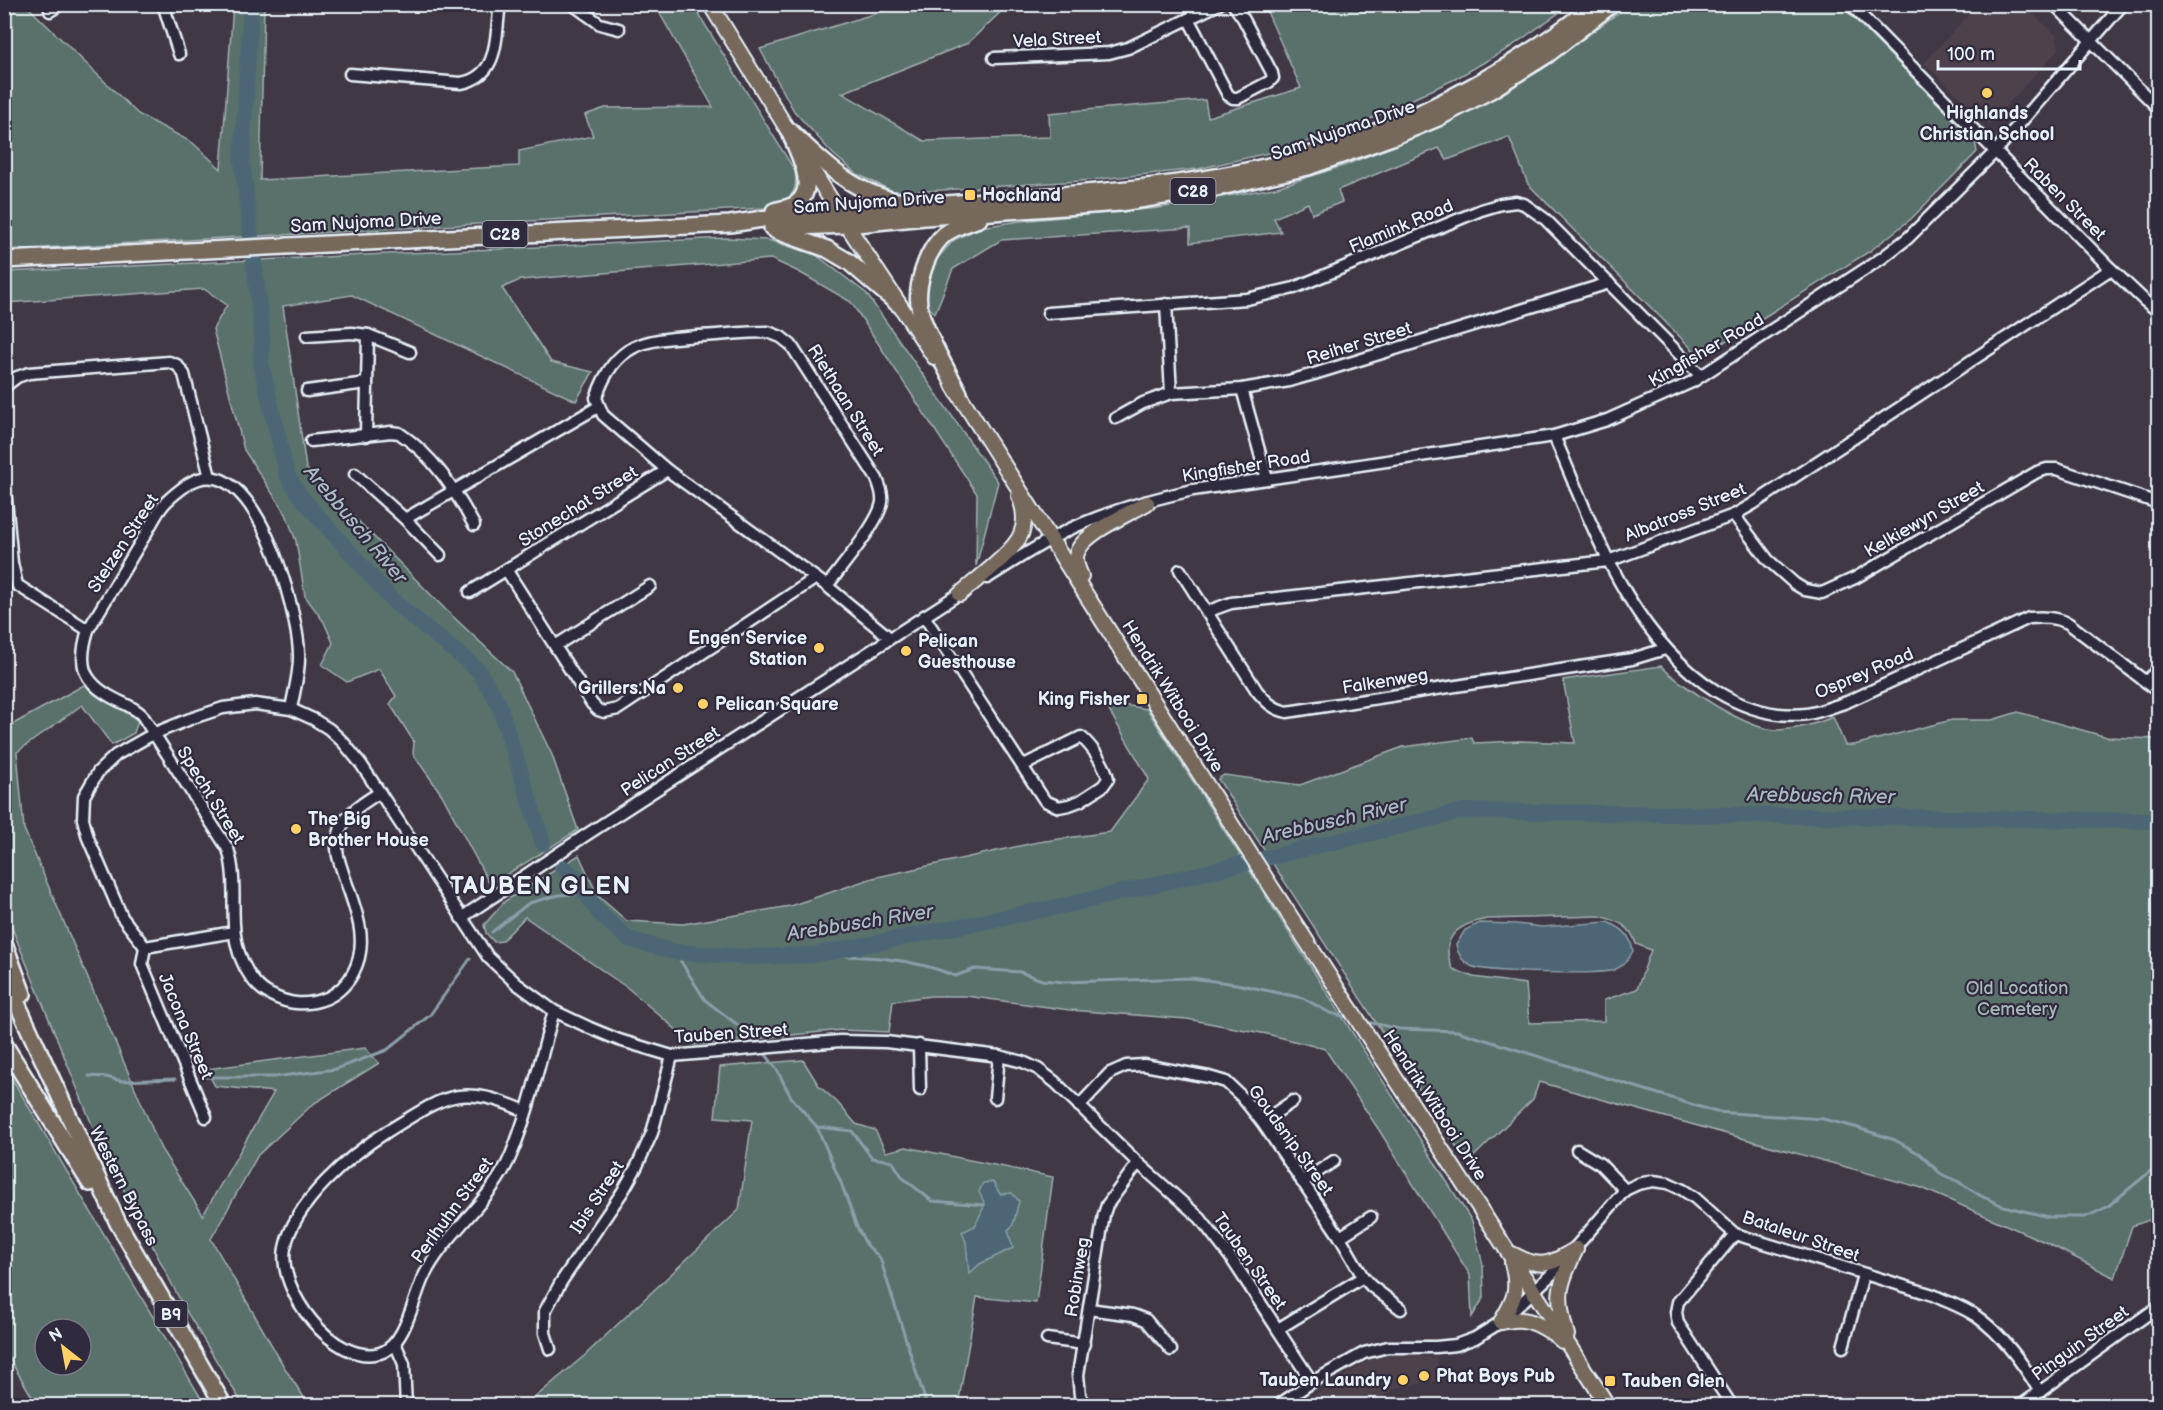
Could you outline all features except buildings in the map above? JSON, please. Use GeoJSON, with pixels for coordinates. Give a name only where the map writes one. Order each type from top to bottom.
{"type":"FeatureCollection","features":[{"type":"Feature","properties":{"kind":"highway","name":"Sam Nujoma Drive"},"geometry":{"type":"LineString","coordinates":[[730,224],[769,228],[843,219],[926,205],[1124,190],[1224,175],[1296,159],[1373,134],[1443,102],[1497,74],[1565,29],[1596,4]]}},
{"type":"Feature","properties":{"kind":"highway","name":"Sam Nujoma Drive"},"geometry":{"type":"LineString","coordinates":[[4,260],[730,224],[769,218],[843,219],[1002,212],[1131,201],[1221,187],[1308,167],[1429,122],[1491,90],[1547,54],[1612,4]]}},
{"type":"Feature","properties":{"kind":"highway"},"geometry":{"type":"LineString","coordinates":[[789,130],[823,164],[861,188],[885,198],[926,205]]}},
{"type":"Feature","properties":{"kind":"highway"},"geometry":{"type":"LineString","coordinates":[[730,224],[794,205],[804,195],[807,185],[806,175],[789,130]]}},
{"type":"Feature","properties":{"kind":"highway"},"geometry":{"type":"LineString","coordinates":[[959,393],[921,314],[921,274],[930,254],[944,235],[955,227],[1002,212]]}},
{"type":"Feature","properties":{"kind":"highway"},"geometry":{"type":"LineString","coordinates":[[769,228],[826,249],[849,262],[898,304]]}},
{"type":"Feature","properties":{"kind":"highway"},"geometry":{"type":"LineString","coordinates":[[4,944],[69,1119]]}},
{"type":"Feature","properties":{"kind":"highway","name":"Western Bypass"},"geometry":{"type":"LineString","coordinates":[[4,975],[118,1223],[224,1406]]}},
{"type":"Feature","properties":{"kind":"highway"},"geometry":{"type":"LineString","coordinates":[[4,1044],[80,1167],[118,1223]]}},
{"type":"Feature","properties":{"kind":"main road","name":"Hendrik Witbooi Drive"},"geometry":{"type":"LineString","coordinates":[[710,4],[843,219],[959,393],[1270,885],[1608,1406]]}},
{"type":"Feature","properties":{"kind":"main road"},"geometry":{"type":"LineString","coordinates":[[960,594],[1010,549],[1021,535],[1024,512],[1013,481]]}},
{"type":"Feature","properties":{"kind":"main road"},"geometry":{"type":"LineString","coordinates":[[1103,619],[1079,571],[1076,562],[1077,551],[1089,537],[1147,503]]}},
{"type":"Feature","properties":{"kind":"main road"},"geometry":{"type":"LineString","coordinates":[[1510,1253],[1528,1263],[1542,1265],[1555,1261],[1576,1249]]}},
{"type":"Feature","properties":{"kind":"main road"},"geometry":{"type":"LineString","coordinates":[[1572,1351],[1561,1314],[1559,1297],[1562,1280],[1576,1249]]}},
{"type":"Feature","properties":{"kind":"main road"},"geometry":{"type":"LineString","coordinates":[[1501,1322],[1516,1295],[1517,1285],[1510,1253]]}},
{"type":"Feature","properties":{"kind":"main road"},"geometry":{"type":"LineString","coordinates":[[1501,1322],[1521,1319],[1536,1324],[1556,1335],[1572,1351]]}},
{"type":"Feature","properties":{"kind":"street"},"geometry":{"type":"LineString","coordinates":[[50,11],[61,4]]}},
{"type":"Feature","properties":{"kind":"street"},"geometry":{"type":"LineString","coordinates":[[163,4],[179,54]]}},
{"type":"Feature","properties":{"kind":"street"},"geometry":{"type":"LineString","coordinates":[[350,74],[461,83],[472,81],[482,76],[489,67],[500,4]]}},
{"type":"Feature","properties":{"kind":"street"},"geometry":{"type":"LineString","coordinates":[[572,4],[600,24],[619,29]]}},
{"type":"Feature","properties":{"kind":"street","name":"Vela Street"},"geometry":{"type":"LineString","coordinates":[[994,58],[1110,53],[1128,48],[1219,4]]}},
{"type":"Feature","properties":{"kind":"street"},"geometry":{"type":"LineString","coordinates":[[1189,20],[1228,94],[1233,98],[1238,98],[1273,78],[1244,18],[1233,4]]}},
{"type":"Feature","properties":{"kind":"street","name":"Raben Street"},"geometry":{"type":"LineString","coordinates":[[1850,4],[2112,269],[2158,311]]}},
{"type":"Feature","properties":{"kind":"street"},"geometry":{"type":"LineString","coordinates":[[2054,4],[2158,108]]}},
{"type":"Feature","properties":{"kind":"street","name":"Kingfisher Road"},"geometry":{"type":"LineString","coordinates":[[1051,539],[1093,520],[1193,490],[1554,436],[1607,420],[1701,376],[1897,247],[1995,152],[2123,4]]}},
{"type":"Feature","properties":{"kind":"street","name":"Flamink Road"},"geometry":{"type":"LineString","coordinates":[[1048,313],[1247,299],[1275,294],[1300,286],[1481,210],[1516,202],[1530,207],[1545,219],[1701,376]]}},
{"type":"Feature","properties":{"kind":"street","name":"Albatross Street"},"geometry":{"type":"LineString","coordinates":[[1206,612],[1231,603],[1608,561],[1734,515],[2112,269]]}},
{"type":"Feature","properties":{"kind":"street","name":"Reiher Street"},"geometry":{"type":"LineString","coordinates":[[1116,418],[1143,403],[1171,393],[1242,389],[1289,381],[1609,283]]}},
{"type":"Feature","properties":{"kind":"street"},"geometry":{"type":"LineString","coordinates":[[1166,304],[1171,393]]}},
{"type":"Feature","properties":{"kind":"street","name":"Riethaan Street"},"geometry":{"type":"LineString","coordinates":[[598,407],[596,398],[607,370],[614,361],[631,349],[649,341],[768,332],[781,337],[791,345],[877,479],[882,493],[882,503],[877,517],[827,586]]}},
{"type":"Feature","properties":{"kind":"street"},"geometry":{"type":"LineString","coordinates":[[307,336],[344,333],[368,335],[410,352]]}},
{"type":"Feature","properties":{"kind":"street"},"geometry":{"type":"LineString","coordinates":[[366,436],[368,335]]}},
{"type":"Feature","properties":{"kind":"street"},"geometry":{"type":"LineString","coordinates":[[4,387],[17,376],[29,373],[169,362],[177,365],[184,374],[210,477],[227,482],[249,504],[274,549],[297,630],[300,656],[291,708]]}},
{"type":"Feature","properties":{"kind":"street"},"geometry":{"type":"LineString","coordinates":[[307,391],[366,383]]}},
{"type":"Feature","properties":{"kind":"street"},"geometry":{"type":"LineString","coordinates":[[1242,389],[1267,479]]}},
{"type":"Feature","properties":{"kind":"street"},"geometry":{"type":"LineString","coordinates":[[405,519],[598,407],[614,426],[667,470],[827,586],[890,638]]}},
{"type":"Feature","properties":{"kind":"street"},"geometry":{"type":"LineString","coordinates":[[311,441],[399,433],[429,460],[456,491],[474,525]]}},
{"type":"Feature","properties":{"kind":"street","name":"Osprey Road"},"geometry":{"type":"LineString","coordinates":[[1554,436],[1608,561],[1639,614],[1665,649],[1700,680],[1726,697],[1752,709],[1772,714],[1808,714],[1847,702],[2029,618],[2040,617],[2053,618],[2067,623],[2158,691]]}},
{"type":"Feature","properties":{"kind":"street","name":"Kelkiewyn Street"},"geometry":{"type":"LineString","coordinates":[[1734,515],[1753,543],[1777,568],[1800,587],[1815,593],[1822,593],[1855,578],[2037,472],[2047,469],[2057,469],[2158,503]]}},
{"type":"Feature","properties":{"kind":"street","name":"Stonechat Street"},"geometry":{"type":"LineString","coordinates":[[470,592],[667,470]]}},
{"type":"Feature","properties":{"kind":"street"},"geometry":{"type":"LineString","coordinates":[[355,474],[405,519],[440,555]]}},
{"type":"Feature","properties":{"kind":"street","name":"Stelzen Street"},"geometry":{"type":"LineString","coordinates":[[153,734],[142,715],[100,690],[91,682],[85,671],[81,651],[88,630],[166,502],[188,484],[210,477]]}},
{"type":"Feature","properties":{"kind":"street"},"geometry":{"type":"LineString","coordinates":[[4,478],[12,563],[17,585],[88,630]]}},
{"type":"Feature","properties":{"kind":"street","name":"Pelican Street"},"geometry":{"type":"LineString","coordinates":[[461,918],[924,616],[1051,539]]}},
{"type":"Feature","properties":{"kind":"street","name":"Falkenweg"},"geometry":{"type":"LineString","coordinates":[[1180,570],[1257,691],[1268,704],[1277,710],[1287,712],[1632,659],[1665,649]]}},
{"type":"Feature","properties":{"kind":"street"},"geometry":{"type":"LineString","coordinates":[[507,571],[592,704],[598,710],[611,712],[652,688],[816,578]]}},
{"type":"Feature","properties":{"kind":"street"},"geometry":{"type":"LineString","coordinates":[[555,646],[650,586]]}},
{"type":"Feature","properties":{"kind":"street"},"geometry":{"type":"LineString","coordinates":[[924,616],[1044,801],[1059,807],[1080,801],[1103,786],[1108,779],[1103,766],[1081,737],[1022,766]]}},
{"type":"Feature","properties":{"kind":"street"},"geometry":{"type":"LineString","coordinates":[[2146,682],[2158,669]]}},
{"type":"Feature","properties":{"kind":"street","name":"Tauben Street"},"geometry":{"type":"LineString","coordinates":[[145,947],[122,917],[88,838],[82,807],[84,796],[98,772],[116,755],[153,734],[223,708],[255,704],[291,708],[329,729],[343,742],[379,792],[488,957],[517,984],[554,1011],[619,1040],[672,1056],[840,1041],[886,1042],[999,1056],[1023,1062],[1038,1069],[1055,1082],[1138,1163],[1187,1205],[1216,1237],[1312,1382]]}},
{"type":"Feature","properties":{"kind":"street","name":"Specht Street"},"geometry":{"type":"LineString","coordinates":[[153,734],[228,849],[233,872],[234,932],[239,953],[249,975],[261,990],[297,1004],[317,1002],[331,996],[344,986],[359,963],[363,938],[338,857],[337,840],[340,826],[351,812],[379,792]]}},
{"type":"Feature","properties":{"kind":"street"},"geometry":{"type":"LineString","coordinates":[[145,947],[234,932]]}},
{"type":"Feature","properties":{"kind":"street","name":"Jacona Street"},"geometry":{"type":"LineString","coordinates":[[145,947],[142,964],[206,1117]]}},
{"type":"Feature","properties":{"kind":"street","name":"Perlhuhn Street"},"geometry":{"type":"LineString","coordinates":[[395,1343],[403,1330],[424,1277],[434,1260],[506,1165],[525,1111],[554,1011]]}},
{"type":"Feature","properties":{"kind":"street"},"geometry":{"type":"LineString","coordinates":[[919,1046],[920,1090]]}},
{"type":"Feature","properties":{"kind":"street","name":"Ibis Street"},"geometry":{"type":"LineString","coordinates":[[550,1349],[544,1333],[545,1311],[561,1282],[623,1191],[637,1166],[652,1133],[672,1056]]}},
{"type":"Feature","properties":{"kind":"street"},"geometry":{"type":"LineString","coordinates":[[995,1098],[999,1056]]}},
{"type":"Feature","properties":{"kind":"street","name":"Goudsnip Street"},"geometry":{"type":"LineString","coordinates":[[1079,1106],[1110,1073],[1126,1065],[1144,1065],[1226,1082],[1262,1122],[1340,1237],[1363,1277],[1401,1309]]}},
{"type":"Feature","properties":{"kind":"street"},"geometry":{"type":"LineString","coordinates":[[406,1406],[405,1364],[395,1343],[381,1352],[361,1355],[344,1349],[326,1336],[312,1320],[291,1287],[285,1262],[285,1248],[297,1218],[321,1186],[345,1162],[373,1141],[446,1098],[475,1094],[499,1099],[525,1111]]}},
{"type":"Feature","properties":{"kind":"street"},"geometry":{"type":"LineString","coordinates":[[1262,1122],[1293,1101]]}},
{"type":"Feature","properties":{"kind":"street"},"geometry":{"type":"LineString","coordinates":[[1277,1406],[1312,1382],[1357,1356],[1376,1349],[1456,1345],[1475,1338],[1501,1322],[1576,1249],[1625,1190],[1600,1164],[1577,1150]]}},
{"type":"Feature","properties":{"kind":"street"},"geometry":{"type":"LineString","coordinates":[[1302,1182],[1334,1161]]}},
{"type":"Feature","properties":{"kind":"street","name":"Robinweg"},"geometry":{"type":"LineString","coordinates":[[1085,1406],[1078,1384],[1104,1214],[1107,1205],[1138,1163]]}},
{"type":"Feature","properties":{"kind":"street","name":"Bataleur Street"},"geometry":{"type":"LineString","coordinates":[[1625,1190],[1646,1183],[1668,1183],[1695,1198],[1735,1234],[1933,1295],[1976,1316],[2010,1349],[2040,1392]]}},
{"type":"Feature","properties":{"kind":"street"},"geometry":{"type":"LineString","coordinates":[[1340,1237],[1371,1217]]}},
{"type":"Feature","properties":{"kind":"street"},"geometry":{"type":"LineString","coordinates":[[1732,1406],[1678,1323],[1676,1312],[1678,1302],[1685,1292],[1717,1258],[1735,1234]]}},
{"type":"Feature","properties":{"kind":"street"},"geometry":{"type":"LineString","coordinates":[[1843,1347],[1863,1275]]}},
{"type":"Feature","properties":{"kind":"street"},"geometry":{"type":"LineString","coordinates":[[1278,1329],[1363,1277]]}},
{"type":"Feature","properties":{"kind":"street","name":"Pinguin Street"},"geometry":{"type":"LineString","coordinates":[[2020,1406],[2158,1307]]}},
{"type":"Feature","properties":{"kind":"street"},"geometry":{"type":"LineString","coordinates":[[1089,1309],[1146,1320],[1171,1350]]}},
{"type":"Feature","properties":{"kind":"street"},"geometry":{"type":"LineString","coordinates":[[1047,1339],[1084,1344]]}},
{"type":"Feature","properties":{"kind":"shaded area","name":"Highlands Christian School"},"geometry":{"type":"Polygon","coordinates":[[[1978,5],[2023,5],[2057,36],[2059,49],[1989,124],[1924,63],[1978,5]]]}},
{"type":"Feature","properties":{"kind":"shaded area"},"geometry":{"type":"Polygon","coordinates":[[[1397,1354],[1437,1358],[1439,1380],[1396,1388],[1370,1405],[1299,1405],[1371,1359],[1397,1354]]]}},
{"type":"Feature","properties":{"kind":"green space"},"geometry":{"type":"Polygon","coordinates":[[[906,4],[1008,5],[968,43],[842,93],[924,141],[1050,137],[1049,113],[1205,100],[1208,117],[1301,88],[1264,5],[1570,5],[1509,48],[1455,79],[1362,123],[1286,149],[1198,169],[1080,181],[926,191],[892,191],[857,174],[833,154],[794,111],[760,49],[906,4]]]}},
{"type":"Feature","properties":{"kind":"green space"},"geometry":{"type":"Polygon","coordinates":[[[5,5],[26,5],[138,114],[193,143],[221,169],[233,5],[264,5],[260,180],[519,166],[519,151],[593,136],[585,115],[605,108],[713,107],[655,5],[693,5],[795,171],[795,187],[790,197],[765,208],[5,250],[5,5]]]}},
{"type":"Feature","properties":{"kind":"green space"},"geometry":{"type":"Polygon","coordinates":[[[1629,5],[1841,5],[1975,141],[1977,152],[1911,219],[1870,251],[1700,357],[1528,184],[1509,137],[1447,160],[1439,148],[1338,190],[1342,202],[1312,214],[1308,203],[1274,218],[1281,232],[1190,243],[1190,228],[1001,240],[953,269],[935,313],[927,306],[928,284],[935,261],[954,240],[981,227],[1020,221],[1159,208],[1274,188],[1346,165],[1437,127],[1541,70],[1629,5]]]}},
{"type":"Feature","properties":{"kind":"green space"},"geometry":{"type":"Polygon","coordinates":[[[727,238],[768,240],[816,255],[866,293],[998,482],[976,566],[977,494],[851,302],[799,272],[771,259],[520,280],[502,288],[551,362],[593,372],[576,401],[352,295],[283,306],[306,468],[446,610],[512,672],[552,755],[578,830],[490,885],[442,795],[413,754],[414,742],[390,704],[396,696],[379,669],[347,682],[322,665],[333,643],[324,622],[305,596],[296,541],[286,514],[244,450],[213,329],[227,305],[204,289],[5,303],[5,272],[727,238]]]}},
{"type":"Feature","properties":{"kind":"green space","name":"Old Location Cemetery"},"geometry":{"type":"Polygon","coordinates":[[[1661,666],[1699,696],[1734,716],[1766,729],[1793,729],[1833,717],[1845,745],[1854,745],[1952,720],[1992,720],[2018,712],[2107,737],[2158,739],[2158,1217],[2132,1226],[2115,1278],[2047,1243],[1922,1188],[1539,1082],[1533,1099],[1467,1163],[1218,779],[1224,775],[1300,785],[1403,747],[1472,738],[1474,743],[1520,741],[1575,743],[1563,680],[1661,666]],[[1600,916],[1477,921],[1453,934],[1448,949],[1449,958],[1453,969],[1473,977],[1526,984],[1529,1023],[1604,1021],[1604,1000],[1637,989],[1651,950],[1636,944],[1631,932],[1618,922],[1600,916]]]}},
{"type":"Feature","properties":{"kind":"green space"},"geometry":{"type":"Polygon","coordinates":[[[86,684],[138,721],[134,733],[112,745],[82,705],[17,752],[24,829],[161,1149],[203,1215],[274,1092],[215,1086],[206,1069],[365,1048],[379,1063],[313,1104],[258,1155],[211,1239],[286,1370],[309,1405],[243,1405],[182,1304],[97,1137],[5,911],[4,729],[86,684]]]}},
{"type":"Feature","properties":{"kind":"green space"},"geometry":{"type":"Polygon","coordinates":[[[1104,702],[1147,709],[1472,1221],[1483,1265],[1484,1297],[1472,1317],[1470,1275],[1325,1049],[1267,1034],[1187,1019],[1070,1010],[966,996],[931,996],[893,1001],[889,1032],[841,1030],[694,1045],[629,989],[525,917],[502,941],[494,942],[486,933],[484,925],[505,901],[579,855],[598,896],[627,921],[683,924],[790,906],[873,878],[1038,842],[1110,832],[1149,779],[1104,702]]]}},
{"type":"Feature","properties":{"kind":"green space"},"geometry":{"type":"Polygon","coordinates":[[[803,1060],[819,1086],[856,1124],[875,1130],[886,1152],[906,1147],[1053,1177],[1036,1303],[977,1297],[958,1405],[525,1406],[584,1356],[739,1210],[752,1120],[715,1117],[720,1067],[803,1060]]]}},
{"type":"Feature","properties":{"kind":"green space"},"geometry":{"type":"Polygon","coordinates":[[[4,1065],[205,1405],[37,1405],[4,1350],[4,1065]]]}},
{"type":"Feature","properties":{"kind":"water"},"geometry":{"type":"Polygon","coordinates":[[[1607,922],[1625,932],[1633,951],[1620,967],[1604,972],[1542,972],[1481,968],[1465,962],[1459,955],[1456,945],[1465,930],[1480,923],[1542,927],[1607,922]]]}},
{"type":"Feature","properties":{"kind":"water"},"geometry":{"type":"Polygon","coordinates":[[[993,1182],[1000,1194],[1012,1193],[1019,1201],[1013,1225],[1008,1230],[1013,1248],[980,1264],[969,1274],[966,1242],[962,1232],[975,1226],[985,1204],[979,1192],[983,1183],[993,1182]]]}},
{"type":"Feature","properties":{"kind":"waterway","name":"Arebbusch River"},"geometry":{"type":"LineString","coordinates":[[251,4],[242,161],[260,313],[261,364],[287,475],[301,497],[393,601],[478,670],[498,702],[543,843]]}},
{"type":"Feature","properties":{"kind":"waterway","name":"Arebbusch River"},"geometry":{"type":"LineString","coordinates":[[562,867],[574,876],[599,913],[628,939],[675,952],[747,957],[814,955],[1072,904],[1464,811],[2158,821]]}},
{"type":"Feature","properties":{"kind":"waterway"},"geometry":{"type":"LineString","coordinates":[[492,932],[529,903],[559,895],[585,893]]}},
{"type":"Feature","properties":{"kind":"waterway"},"geometry":{"type":"LineString","coordinates":[[675,952],[705,1000],[755,1038],[760,1046]]}},
{"type":"Feature","properties":{"kind":"waterway"},"geometry":{"type":"LineString","coordinates":[[814,955],[904,961],[955,976],[975,969],[1020,972],[1042,980],[1064,982],[1191,978],[1236,984],[1303,998],[1330,1013],[1351,1018]]}},
{"type":"Feature","properties":{"kind":"waterway"},"geometry":{"type":"LineString","coordinates":[[204,1077],[274,1077],[336,1069],[387,1050],[430,1015],[470,959]]}},
{"type":"Feature","properties":{"kind":"waterway"},"geometry":{"type":"LineString","coordinates":[[1363,1021],[1399,1029],[1457,1031],[1716,1112],[1823,1119],[1855,1127],[1895,1140],[1920,1154],[1941,1174],[1981,1196],[2003,1206],[2049,1217],[2086,1217],[2107,1207],[2158,1165]]}},
{"type":"Feature","properties":{"kind":"waterway"},"geometry":{"type":"LineString","coordinates":[[764,1052],[776,1068],[791,1097],[817,1127],[857,1227],[866,1244],[880,1258],[927,1406]]}},
{"type":"Feature","properties":{"kind":"waterway"},"geometry":{"type":"LineString","coordinates":[[89,1076],[121,1081],[175,1079]]}},
{"type":"Feature","properties":{"kind":"waterway"},"geometry":{"type":"LineString","coordinates":[[817,1127],[852,1131],[872,1158],[892,1161],[903,1178],[932,1201],[984,1205]]}},
{"type":"Feature","properties":{"kind":"place","name":"Highlands Christian School"},"geometry":{"type":"Point","coordinates":[1987,93]}},
{"type":"Feature","properties":{"kind":"place","name":"Hochland"},"geometry":{"type":"Point","coordinates":[970,195]}},
{"type":"Feature","properties":{"kind":"place","name":"Engen Service Station"},"geometry":{"type":"Point","coordinates":[819,648]}},
{"type":"Feature","properties":{"kind":"place","name":"Pelican Guesthouse"},"geometry":{"type":"Point","coordinates":[906,651]}},
{"type":"Feature","properties":{"kind":"place","name":"Grillers.Na"},"geometry":{"type":"Point","coordinates":[678,688]}},
{"type":"Feature","properties":{"kind":"place","name":"King Fisher"},"geometry":{"type":"Point","coordinates":[1142,699]}},
{"type":"Feature","properties":{"kind":"place","name":"Pelican Square"},"geometry":{"type":"Point","coordinates":[703,704]}},
{"type":"Feature","properties":{"kind":"place","name":"The Big Brother House"},"geometry":{"type":"Point","coordinates":[296,829]}},
{"type":"Feature","properties":{"kind":"place","name":"Phat Boys Pub"},"geometry":{"type":"Point","coordinates":[1424,1376]}},
{"type":"Feature","properties":{"kind":"place","name":"Tauben Laundry"},"geometry":{"type":"Point","coordinates":[1403,1380]}},
{"type":"Feature","properties":{"kind":"place","name":"Tauben Glen"},"geometry":{"type":"Point","coordinates":[1610,1381]}},
{"type":"Feature","properties":{"kind":"district","name":"TAUBEN GLEN"},"geometry":{"type":"Point","coordinates":[541,886]}}]}
